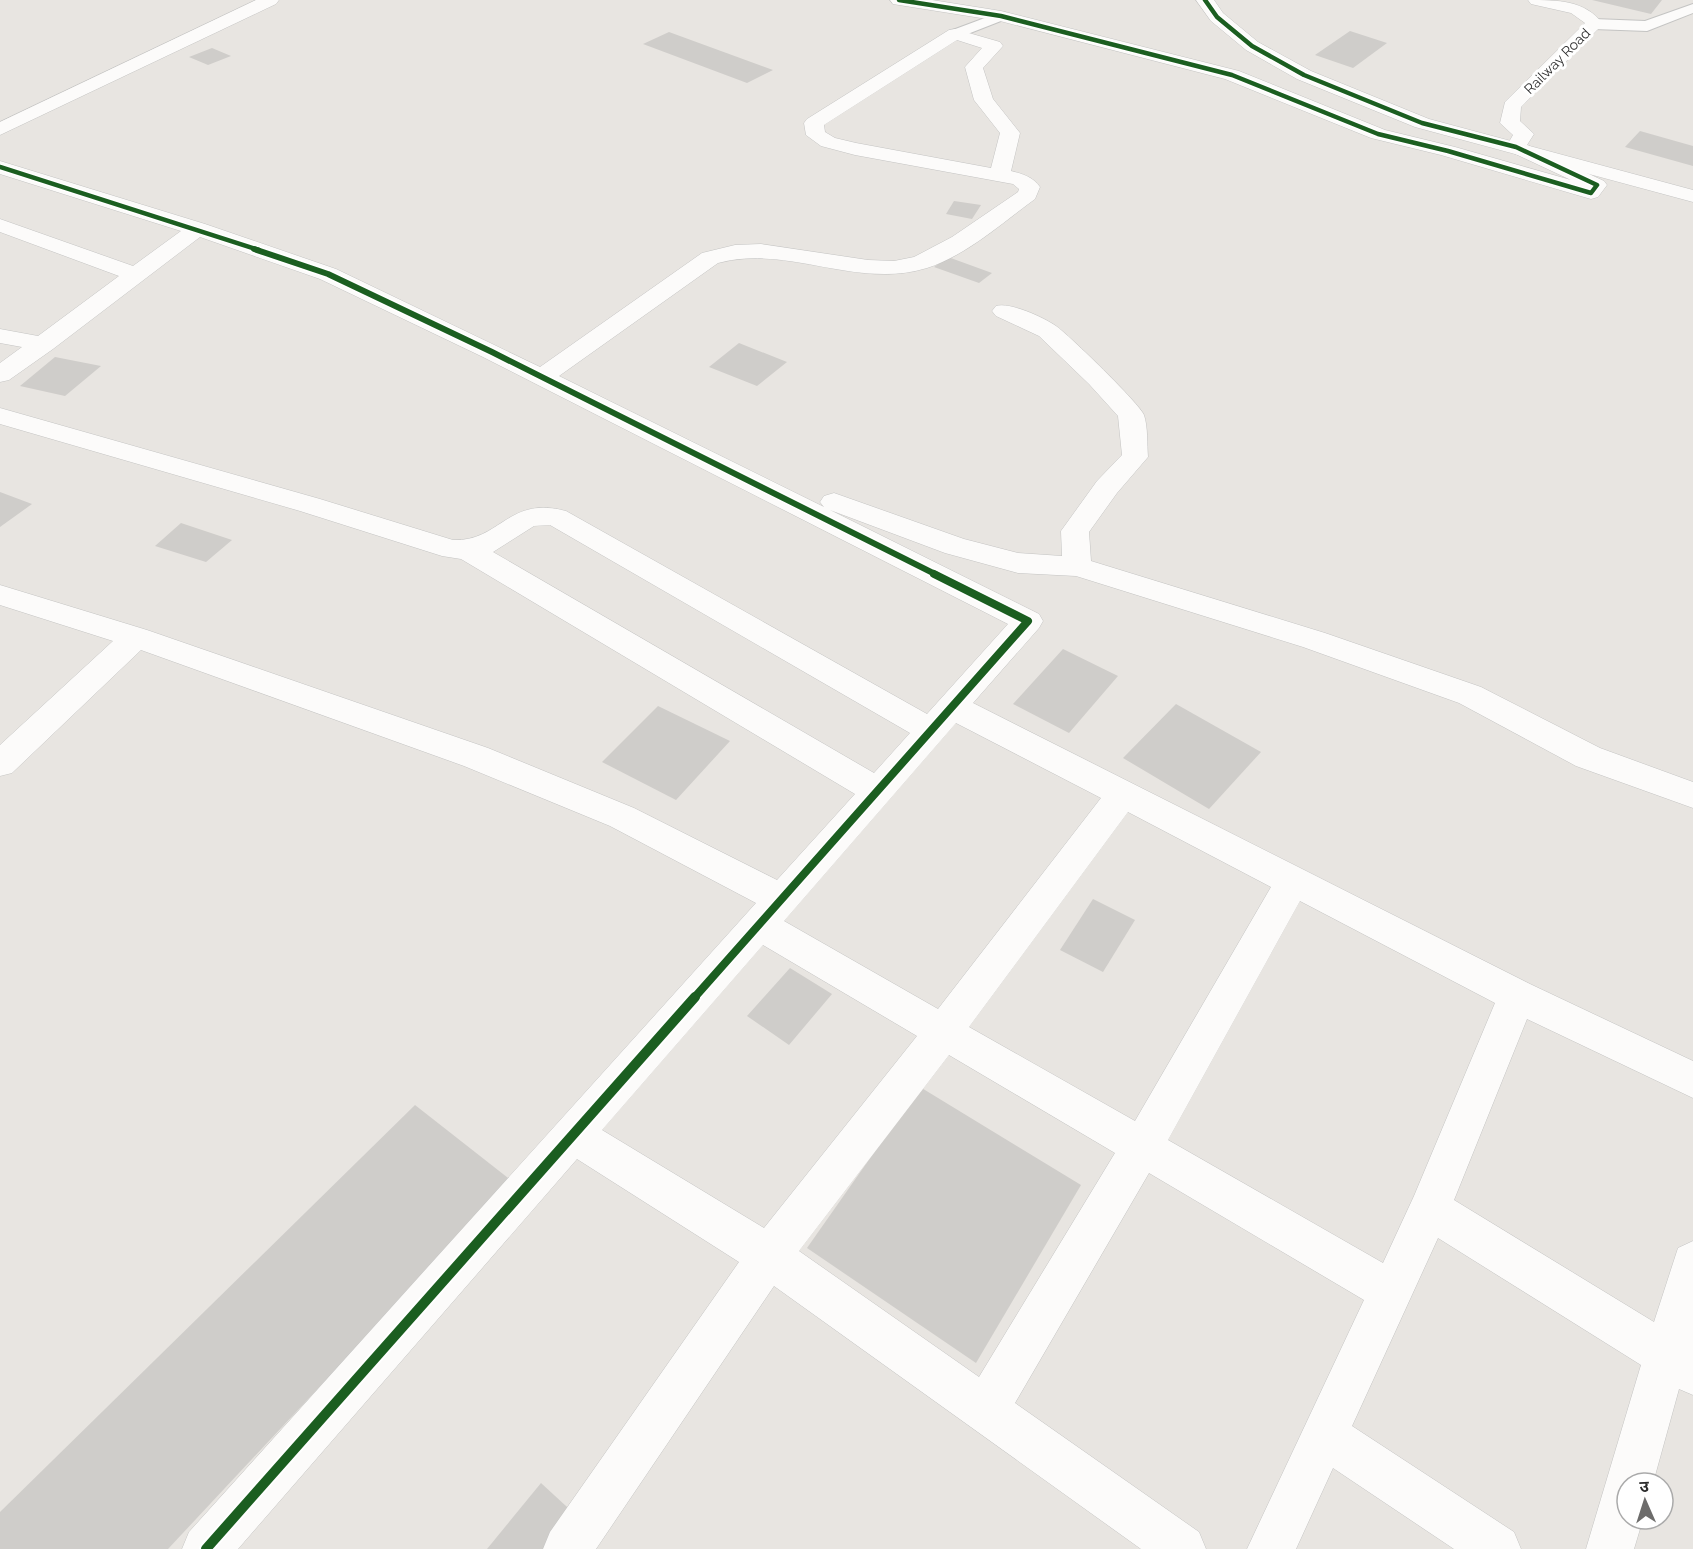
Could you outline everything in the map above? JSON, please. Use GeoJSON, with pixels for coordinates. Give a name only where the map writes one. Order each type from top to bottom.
{"type":"FeatureCollection","features":[{"type":"Feature","properties":{"kind":"street"},"geometry":{"type":"LineString","coordinates":[[0,129],[270,0]]}},
{"type":"Feature","properties":{"kind":"street"},"geometry":{"type":"LineString","coordinates":[[899,0],[1001,16],[1232,75],[1378,134],[1448,151],[1591,193],[1597,185],[1516,147]]}},
{"type":"Feature","properties":{"kind":"street"},"geometry":{"type":"LineString","coordinates":[[1205,0],[1217,17],[1252,46],[1304,75],[1422,123],[1693,196]]}},
{"type":"Feature","properties":{"kind":"street","name":"Railway Road"},"geometry":{"type":"LineString","coordinates":[[1516,147],[1524,134],[1510,123],[1512,106],[1594,24],[1591,16],[1581,11],[1538,0]]}},
{"type":"Feature","properties":{"kind":"street"},"geometry":{"type":"LineString","coordinates":[[542,377],[710,258],[729,250],[758,250],[893,267],[919,263],[942,252],[1028,195],[1030,187],[1000,175],[855,149],[828,142],[816,135],[814,123],[955,34],[994,46],[974,67],[984,100],[1010,133],[1000,175]]}},
{"type":"Feature","properties":{"kind":"street"},"geometry":{"type":"LineString","coordinates":[[0,167],[197,229],[328,274],[542,377],[1028,621],[206,1549]]}},
{"type":"Feature","properties":{"kind":"street"},"geometry":{"type":"LineString","coordinates":[[0,225],[134,274]]}},
{"type":"Feature","properties":{"kind":"street"},"geometry":{"type":"LineString","coordinates":[[0,375],[197,229]]}},
{"type":"Feature","properties":{"kind":"street"},"geometry":{"type":"LineString","coordinates":[[1004,311],[1047,331],[1098,379],[1131,415],[1135,457],[1107,487],[1075,531],[1077,567]]}},
{"type":"Feature","properties":{"kind":"street"},"geometry":{"type":"LineString","coordinates":[[0,336],[44,344]]}},
{"type":"Feature","properties":{"kind":"street"},"geometry":{"type":"LineString","coordinates":[[597,405],[766,467],[843,507],[955,546],[1018,563],[1077,567],[1314,640],[1470,695],[1588,757],[1693,795]]}},
{"type":"Feature","properties":{"kind":"street"},"geometry":{"type":"LineString","coordinates":[[0,416],[299,502],[452,549],[468,550],[486,544],[524,518],[540,515],[556,517],[940,718],[1122,795],[1517,996],[1693,1080]]}},
{"type":"Feature","properties":{"kind":"street"},"geometry":{"type":"LineString","coordinates":[[468,550],[877,791]]}},
{"type":"Feature","properties":{"kind":"street"},"geometry":{"type":"LineString","coordinates":[[0,595],[136,637],[487,761],[622,817],[771,913],[943,1032],[1390,1291]]}},
{"type":"Feature","properties":{"kind":"street"},"geometry":{"type":"LineString","coordinates":[[0,764],[136,637]]}},
{"type":"Feature","properties":{"kind":"street"},"geometry":{"type":"LineString","coordinates":[[567,1549],[769,1256],[943,1032],[1122,795]]}},
{"type":"Feature","properties":{"kind":"street"},"geometry":{"type":"LineString","coordinates":[[986,1409],[1142,1147],[1293,881]]}},
{"type":"Feature","properties":{"kind":"street"},"geometry":{"type":"LineString","coordinates":[[1271,1549],[1430,1209],[1517,996]]}},
{"type":"Feature","properties":{"kind":"street"},"geometry":{"type":"LineString","coordinates":[[574,1135],[769,1256],[1182,1549]]}},
{"type":"Feature","properties":{"kind":"street"},"geometry":{"type":"LineString","coordinates":[[1430,1209],[1679,1364]]}},
{"type":"Feature","properties":{"kind":"street"},"geometry":{"type":"LineString","coordinates":[[1634,1471],[1679,1364],[1693,1263]]}},
{"type":"Feature","properties":{"kind":"street"},"geometry":{"type":"LineString","coordinates":[[1324,1435],[1497,1549]]}},
{"type":"Feature","properties":{"kind":"street"},"geometry":{"type":"LineString","coordinates":[[1610,1549],[1615,1531]]}},
{"type":"Feature","properties":{"kind":"lane"},"geometry":{"type":"LineString","coordinates":[[1594,24],[1647,26],[1693,8]]}},
{"type":"Feature","properties":{"kind":"lane"},"geometry":{"type":"LineString","coordinates":[[955,34],[1001,16]]}},
{"type":"Feature","properties":{"kind":"building"},"geometry":{"type":"Polygon","coordinates":[[[1592,0],[1662,0],[1651,14],[1592,0]]]}},
{"type":"Feature","properties":{"kind":"building"},"geometry":{"type":"Polygon","coordinates":[[[1350,31],[1387,43],[1353,68],[1315,55],[1350,31]]]}},
{"type":"Feature","properties":{"kind":"building"},"geometry":{"type":"Polygon","coordinates":[[[669,32],[773,70],[747,83],[643,44],[669,32]]]}},
{"type":"Feature","properties":{"kind":"building"},"geometry":{"type":"Polygon","coordinates":[[[212,48],[231,56],[208,65],[189,57],[212,48]]]}},
{"type":"Feature","properties":{"kind":"building"},"geometry":{"type":"Polygon","coordinates":[[[1640,131],[1693,146],[1693,166],[1625,147],[1640,131]]]}},
{"type":"Feature","properties":{"kind":"building"},"geometry":{"type":"Polygon","coordinates":[[[954,201],[981,205],[972,219],[946,214],[954,201]]]}},
{"type":"Feature","properties":{"kind":"building"},"geometry":{"type":"Polygon","coordinates":[[[948,257],[992,273],[979,283],[934,267],[948,257]]]}},
{"type":"Feature","properties":{"kind":"building"},"geometry":{"type":"Polygon","coordinates":[[[739,343],[787,362],[757,386],[709,367],[739,343]]]}},
{"type":"Feature","properties":{"kind":"building"},"geometry":{"type":"Polygon","coordinates":[[[55,357],[101,366],[65,396],[20,386],[55,357]]]}},
{"type":"Feature","properties":{"kind":"building"},"geometry":{"type":"Polygon","coordinates":[[[0,492],[32,504],[0,527],[0,492]]]}},
{"type":"Feature","properties":{"kind":"building"},"geometry":{"type":"Polygon","coordinates":[[[181,523],[232,540],[206,562],[155,546],[181,523]]]}},
{"type":"Feature","properties":{"kind":"building"},"geometry":{"type":"Polygon","coordinates":[[[1063,649],[1118,676],[1069,733],[1013,704],[1063,649]]]}},
{"type":"Feature","properties":{"kind":"building"},"geometry":{"type":"Polygon","coordinates":[[[1176,704],[1261,752],[1209,809],[1123,758],[1176,704]]]}},
{"type":"Feature","properties":{"kind":"building"},"geometry":{"type":"Polygon","coordinates":[[[658,706],[730,741],[676,800],[602,762],[658,706]]]}},
{"type":"Feature","properties":{"kind":"building"},"geometry":{"type":"Polygon","coordinates":[[[1093,899],[1135,920],[1103,972],[1060,950],[1093,899]]]}},
{"type":"Feature","properties":{"kind":"building"},"geometry":{"type":"Polygon","coordinates":[[[790,968],[832,994],[789,1045],[747,1016],[790,968]]]}},
{"type":"Feature","properties":{"kind":"building"},"geometry":{"type":"Polygon","coordinates":[[[920,1087],[1081,1185],[976,1363],[807,1248],[920,1087]]]}},
{"type":"Feature","properties":{"kind":"building"},"geometry":{"type":"Polygon","coordinates":[[[415,1105],[512,1181],[168,1549],[0,1549],[0,1512],[415,1105]]]}},
{"type":"Feature","properties":{"kind":"building"},"geometry":{"type":"Polygon","coordinates":[[[541,1483],[579,1518],[554,1549],[487,1549],[541,1483]]]}},
{"type":"Feature","properties":{"kind":"cycle path"},"geometry":{"type":"LineString","coordinates":[[899,0],[1001,16],[1232,75],[1378,134],[1448,151],[1591,193],[1597,185],[1516,147],[1422,123],[1304,75],[1252,46],[1217,17],[1205,0]]}},
{"type":"Feature","properties":{"kind":"cycle path"},"geometry":{"type":"LineString","coordinates":[[0,167],[197,229],[328,274],[492,352],[1028,621],[206,1549]]}}]}
